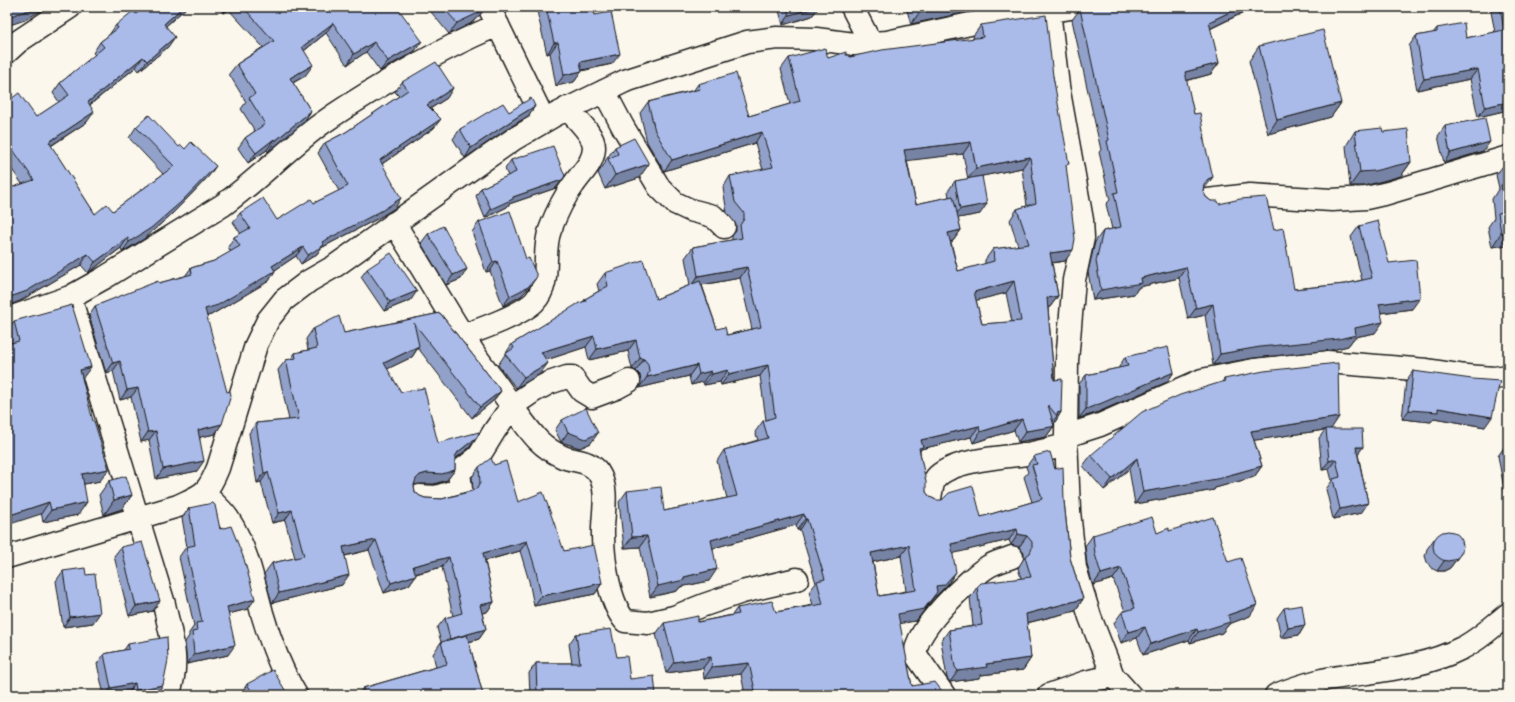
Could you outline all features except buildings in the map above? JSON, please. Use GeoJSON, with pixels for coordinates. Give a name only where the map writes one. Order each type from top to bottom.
{"type":"FeatureCollection","features":[{"type":"Feature","properties":{"kind":"street"},"geometry":{"type":"LineString","coordinates":[[7,52],[19,41],[70,7]]}},
{"type":"Feature","properties":{"kind":"street"},"geometry":{"type":"LineString","coordinates":[[852,7],[871,44]]}},
{"type":"Feature","properties":{"kind":"street"},"geometry":{"type":"LineString","coordinates":[[7,557],[178,506],[204,494],[212,483],[218,468],[256,345],[268,320],[284,300],[335,266],[508,143],[544,120],[567,108],[625,81],[747,42],[777,38],[816,38],[854,44],[871,44],[888,42],[970,24],[1077,7]]}},
{"type":"Feature","properties":{"kind":"street"},"geometry":{"type":"LineString","coordinates":[[1049,11],[1058,86],[1082,220],[1083,238],[1074,280],[1067,361],[1066,441],[1069,511],[1076,568],[1090,617],[1113,676],[1130,695]]}},
{"type":"Feature","properties":{"kind":"street"},"geometry":{"type":"LineString","coordinates":[[7,319],[70,297],[104,278],[223,205],[239,194],[291,148],[349,104],[435,54],[493,16],[544,120]]}},
{"type":"Feature","properties":{"kind":"street"},"geometry":{"type":"LineString","coordinates":[[604,91],[623,128],[659,187],[675,203],[690,210],[713,216],[724,227]]}},
{"type":"Feature","properties":{"kind":"street"},"geometry":{"type":"LineString","coordinates":[[463,335],[478,331],[533,303],[542,292],[546,274],[549,231],[573,184],[590,163],[593,154],[594,146],[591,136],[567,108]]}},
{"type":"Feature","properties":{"kind":"street"},"geometry":{"type":"LineString","coordinates":[[1208,200],[1250,196],[1332,200],[1366,198],[1388,193],[1508,157]]}},
{"type":"Feature","properties":{"kind":"street"},"geometry":{"type":"LineString","coordinates":[[394,223],[463,335],[512,406],[538,439],[549,450],[564,457],[584,461],[592,465],[599,473],[604,498],[602,534],[608,578],[618,613],[625,621],[648,623],[674,617],[742,592],[797,579]]}},
{"type":"Feature","properties":{"kind":"street"},"geometry":{"type":"LineString","coordinates":[[70,297],[164,604],[174,652],[175,668],[168,695]]}},
{"type":"Feature","properties":{"kind":"street"},"geometry":{"type":"LineString","coordinates":[[930,498],[936,479],[944,472],[957,466],[1030,453],[1066,441],[1202,380],[1254,370],[1327,362],[1427,370],[1466,376],[1494,378],[1508,376]]}},
{"type":"Feature","properties":{"kind":"street"},"geometry":{"type":"LineString","coordinates":[[419,496],[436,497],[461,489],[459,472],[479,456],[512,406],[534,391],[549,383],[567,377],[572,377],[582,391],[592,396],[616,388],[629,381]]}},
{"type":"Feature","properties":{"kind":"street"},"geometry":{"type":"LineString","coordinates":[[204,494],[225,514],[239,539],[256,587],[263,615],[277,655],[296,695]]}},
{"type":"Feature","properties":{"kind":"street"},"geometry":{"type":"LineString","coordinates":[[944,695],[918,658],[916,652],[924,630],[972,579],[989,566],[1012,558]]}},
{"type":"Feature","properties":{"kind":"street"},"geometry":{"type":"LineString","coordinates":[[1276,695],[1320,681],[1400,668],[1438,658],[1462,648],[1482,636],[1508,614]]}},
{"type":"Feature","properties":{"kind":"street"},"geometry":{"type":"LineString","coordinates":[[1049,695],[1086,682],[1113,676]]}}]}
